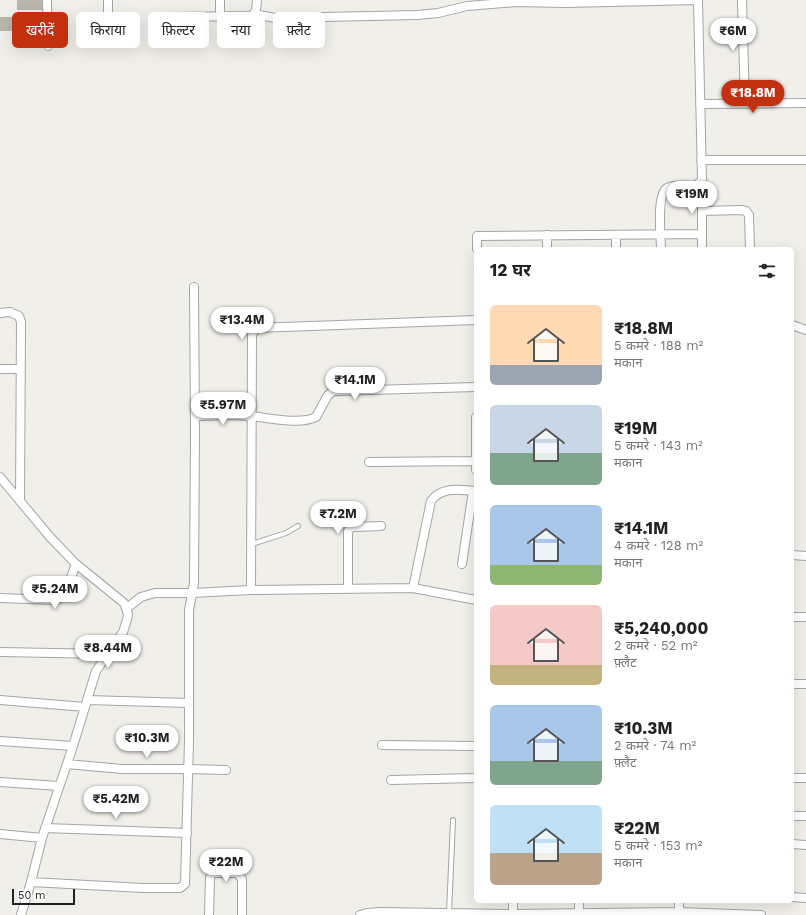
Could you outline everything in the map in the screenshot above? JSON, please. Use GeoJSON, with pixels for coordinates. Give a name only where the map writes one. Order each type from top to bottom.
{"type":"FeatureCollection","features":[{"type":"Feature","properties":{"kind":"street"},"geometry":{"type":"LineString","coordinates":[[47,0],[47,12]]}},
{"type":"Feature","properties":{"kind":"street"},"geometry":{"type":"LineString","coordinates":[[108,0],[108,12]]}},
{"type":"Feature","properties":{"kind":"street"},"geometry":{"type":"LineString","coordinates":[[220,0],[220,12]]}},
{"type":"Feature","properties":{"kind":"street"},"geometry":{"type":"LineString","coordinates":[[255,12],[257,0]]}},
{"type":"Feature","properties":{"kind":"street"},"geometry":{"type":"LineString","coordinates":[[265,16],[275,18],[417,15],[438,13],[467,3],[516,1],[698,0],[702,247]]}},
{"type":"Feature","properties":{"kind":"street"},"geometry":{"type":"LineString","coordinates":[[742,0],[745,104]]}},
{"type":"Feature","properties":{"kind":"street"},"geometry":{"type":"LineString","coordinates":[[700,104],[806,103]]}},
{"type":"Feature","properties":{"kind":"street"},"geometry":{"type":"LineString","coordinates":[[701,160],[806,160]]}},
{"type":"Feature","properties":{"kind":"street"},"geometry":{"type":"LineString","coordinates":[[662,247],[660,210],[661,201],[665,190],[673,186],[695,186],[702,180]]}},
{"type":"Feature","properties":{"kind":"street"},"geometry":{"type":"LineString","coordinates":[[702,211],[746,211],[749,215],[750,247]]}},
{"type":"Feature","properties":{"kind":"street"},"geometry":{"type":"LineString","coordinates":[[477,247],[477,236],[702,234]]}},
{"type":"Feature","properties":{"kind":"street"},"geometry":{"type":"LineString","coordinates":[[547,235],[547,247]]}},
{"type":"Feature","properties":{"kind":"street"},"geometry":{"type":"LineString","coordinates":[[616,235],[616,247]]}},
{"type":"Feature","properties":{"kind":"street"},"geometry":{"type":"LineString","coordinates":[[31,882],[143,888],[180,888],[184,884],[187,833],[189,619],[194,583],[194,287]]}},
{"type":"Feature","properties":{"kind":"street"},"geometry":{"type":"LineString","coordinates":[[0,313],[10,312],[19,316],[21,322],[20,500]]}},
{"type":"Feature","properties":{"kind":"street"},"geometry":{"type":"LineString","coordinates":[[251,590],[252,335],[256,328],[474,320]]}},
{"type":"Feature","properties":{"kind":"street"},"geometry":{"type":"LineString","coordinates":[[794,326],[806,330]]}},
{"type":"Feature","properties":{"kind":"street"},"geometry":{"type":"LineString","coordinates":[[0,369],[20,369]]}},
{"type":"Feature","properties":{"kind":"street"},"geometry":{"type":"LineString","coordinates":[[195,416],[251,416],[284,420],[311,419],[316,417],[328,395],[334,391],[474,387]]}},
{"type":"Feature","properties":{"kind":"street"},"geometry":{"type":"LineString","coordinates":[[369,462],[474,461]]}},
{"type":"Feature","properties":{"kind":"street"},"geometry":{"type":"LineString","coordinates":[[0,477],[50,537],[76,564],[124,603],[127,608],[128,620],[123,632],[96,671],[73,746],[45,828],[21,915]]}},
{"type":"Feature","properties":{"kind":"street"},"geometry":{"type":"LineString","coordinates":[[413,588],[431,501],[435,495],[440,492],[450,490],[474,491],[462,564]]}},
{"type":"Feature","properties":{"kind":"street"},"geometry":{"type":"LineString","coordinates":[[348,589],[348,531],[352,527],[381,526]]}},
{"type":"Feature","properties":{"kind":"street"},"geometry":{"type":"LineString","coordinates":[[794,555],[806,556]]}},
{"type":"Feature","properties":{"kind":"street"},"geometry":{"type":"LineString","coordinates":[[0,598],[56,600],[61,598],[64,596],[76,564]]}},
{"type":"Feature","properties":{"kind":"street"},"geometry":{"type":"LineString","coordinates":[[127,608],[146,594],[155,592],[192,594],[251,590],[413,588],[474,600]]}},
{"type":"Feature","properties":{"kind":"street"},"geometry":{"type":"LineString","coordinates":[[794,617],[806,617]]}},
{"type":"Feature","properties":{"kind":"street"},"geometry":{"type":"LineString","coordinates":[[0,652],[107,654]]}},
{"type":"Feature","properties":{"kind":"street"},"geometry":{"type":"LineString","coordinates":[[794,684],[806,684]]}},
{"type":"Feature","properties":{"kind":"street"},"geometry":{"type":"LineString","coordinates":[[0,700],[86,704],[189,703]]}},
{"type":"Feature","properties":{"kind":"street"},"geometry":{"type":"LineString","coordinates":[[0,741],[73,746]]}},
{"type":"Feature","properties":{"kind":"street"},"geometry":{"type":"LineString","coordinates":[[382,745],[474,746]]}},
{"type":"Feature","properties":{"kind":"street"},"geometry":{"type":"LineString","coordinates":[[67,764],[122,769],[226,770]]}},
{"type":"Feature","properties":{"kind":"street"},"geometry":{"type":"LineString","coordinates":[[391,780],[474,778]]}},
{"type":"Feature","properties":{"kind":"street"},"geometry":{"type":"LineString","coordinates":[[794,778],[806,778]]}},
{"type":"Feature","properties":{"kind":"street"},"geometry":{"type":"LineString","coordinates":[[0,782],[59,786]]}},
{"type":"Feature","properties":{"kind":"street"},"geometry":{"type":"LineString","coordinates":[[794,816],[806,816]]}},
{"type":"Feature","properties":{"kind":"street"},"geometry":{"type":"LineString","coordinates":[[45,828],[187,833]]}},
{"type":"Feature","properties":{"kind":"street"},"geometry":{"type":"LineString","coordinates":[[0,834],[42,838]]}},
{"type":"Feature","properties":{"kind":"street"},"geometry":{"type":"LineString","coordinates":[[794,844],[806,844]]}},
{"type":"Feature","properties":{"kind":"street"},"geometry":{"type":"LineString","coordinates":[[209,915],[210,878],[212,873],[237,873],[241,876],[242,915]]}},
{"type":"Feature","properties":{"kind":"street"},"geometry":{"type":"LineString","coordinates":[[794,897],[806,898]]}},
{"type":"Feature","properties":{"kind":"street"},"geometry":{"type":"LineString","coordinates":[[513,903],[513,914]]}},
{"type":"Feature","properties":{"kind":"street"},"geometry":{"type":"LineString","coordinates":[[579,903],[579,913]]}},
{"type":"Feature","properties":{"kind":"street"},"geometry":{"type":"LineString","coordinates":[[679,903],[679,912]]}},
{"type":"Feature","properties":{"kind":"street"},"geometry":{"type":"LineString","coordinates":[[360,915],[380,912],[513,914],[679,912],[761,915]]}},
{"type":"Feature","properties":{"kind":"lane"},"geometry":{"type":"LineString","coordinates":[[251,545],[286,533],[298,526]]}},
{"type":"Feature","properties":{"kind":"lane"},"geometry":{"type":"LineString","coordinates":[[449,913],[453,820]]}},
{"type":"Feature","properties":{"kind":"building"},"geometry":{"type":"Polygon","coordinates":[[[17,0],[42,0],[42,10],[17,10],[17,0]]]}},
{"type":"Feature","properties":{"kind":"building"},"geometry":{"type":"Polygon","coordinates":[[[0,17],[12,17],[12,31],[0,31],[0,17]]]}}]}
